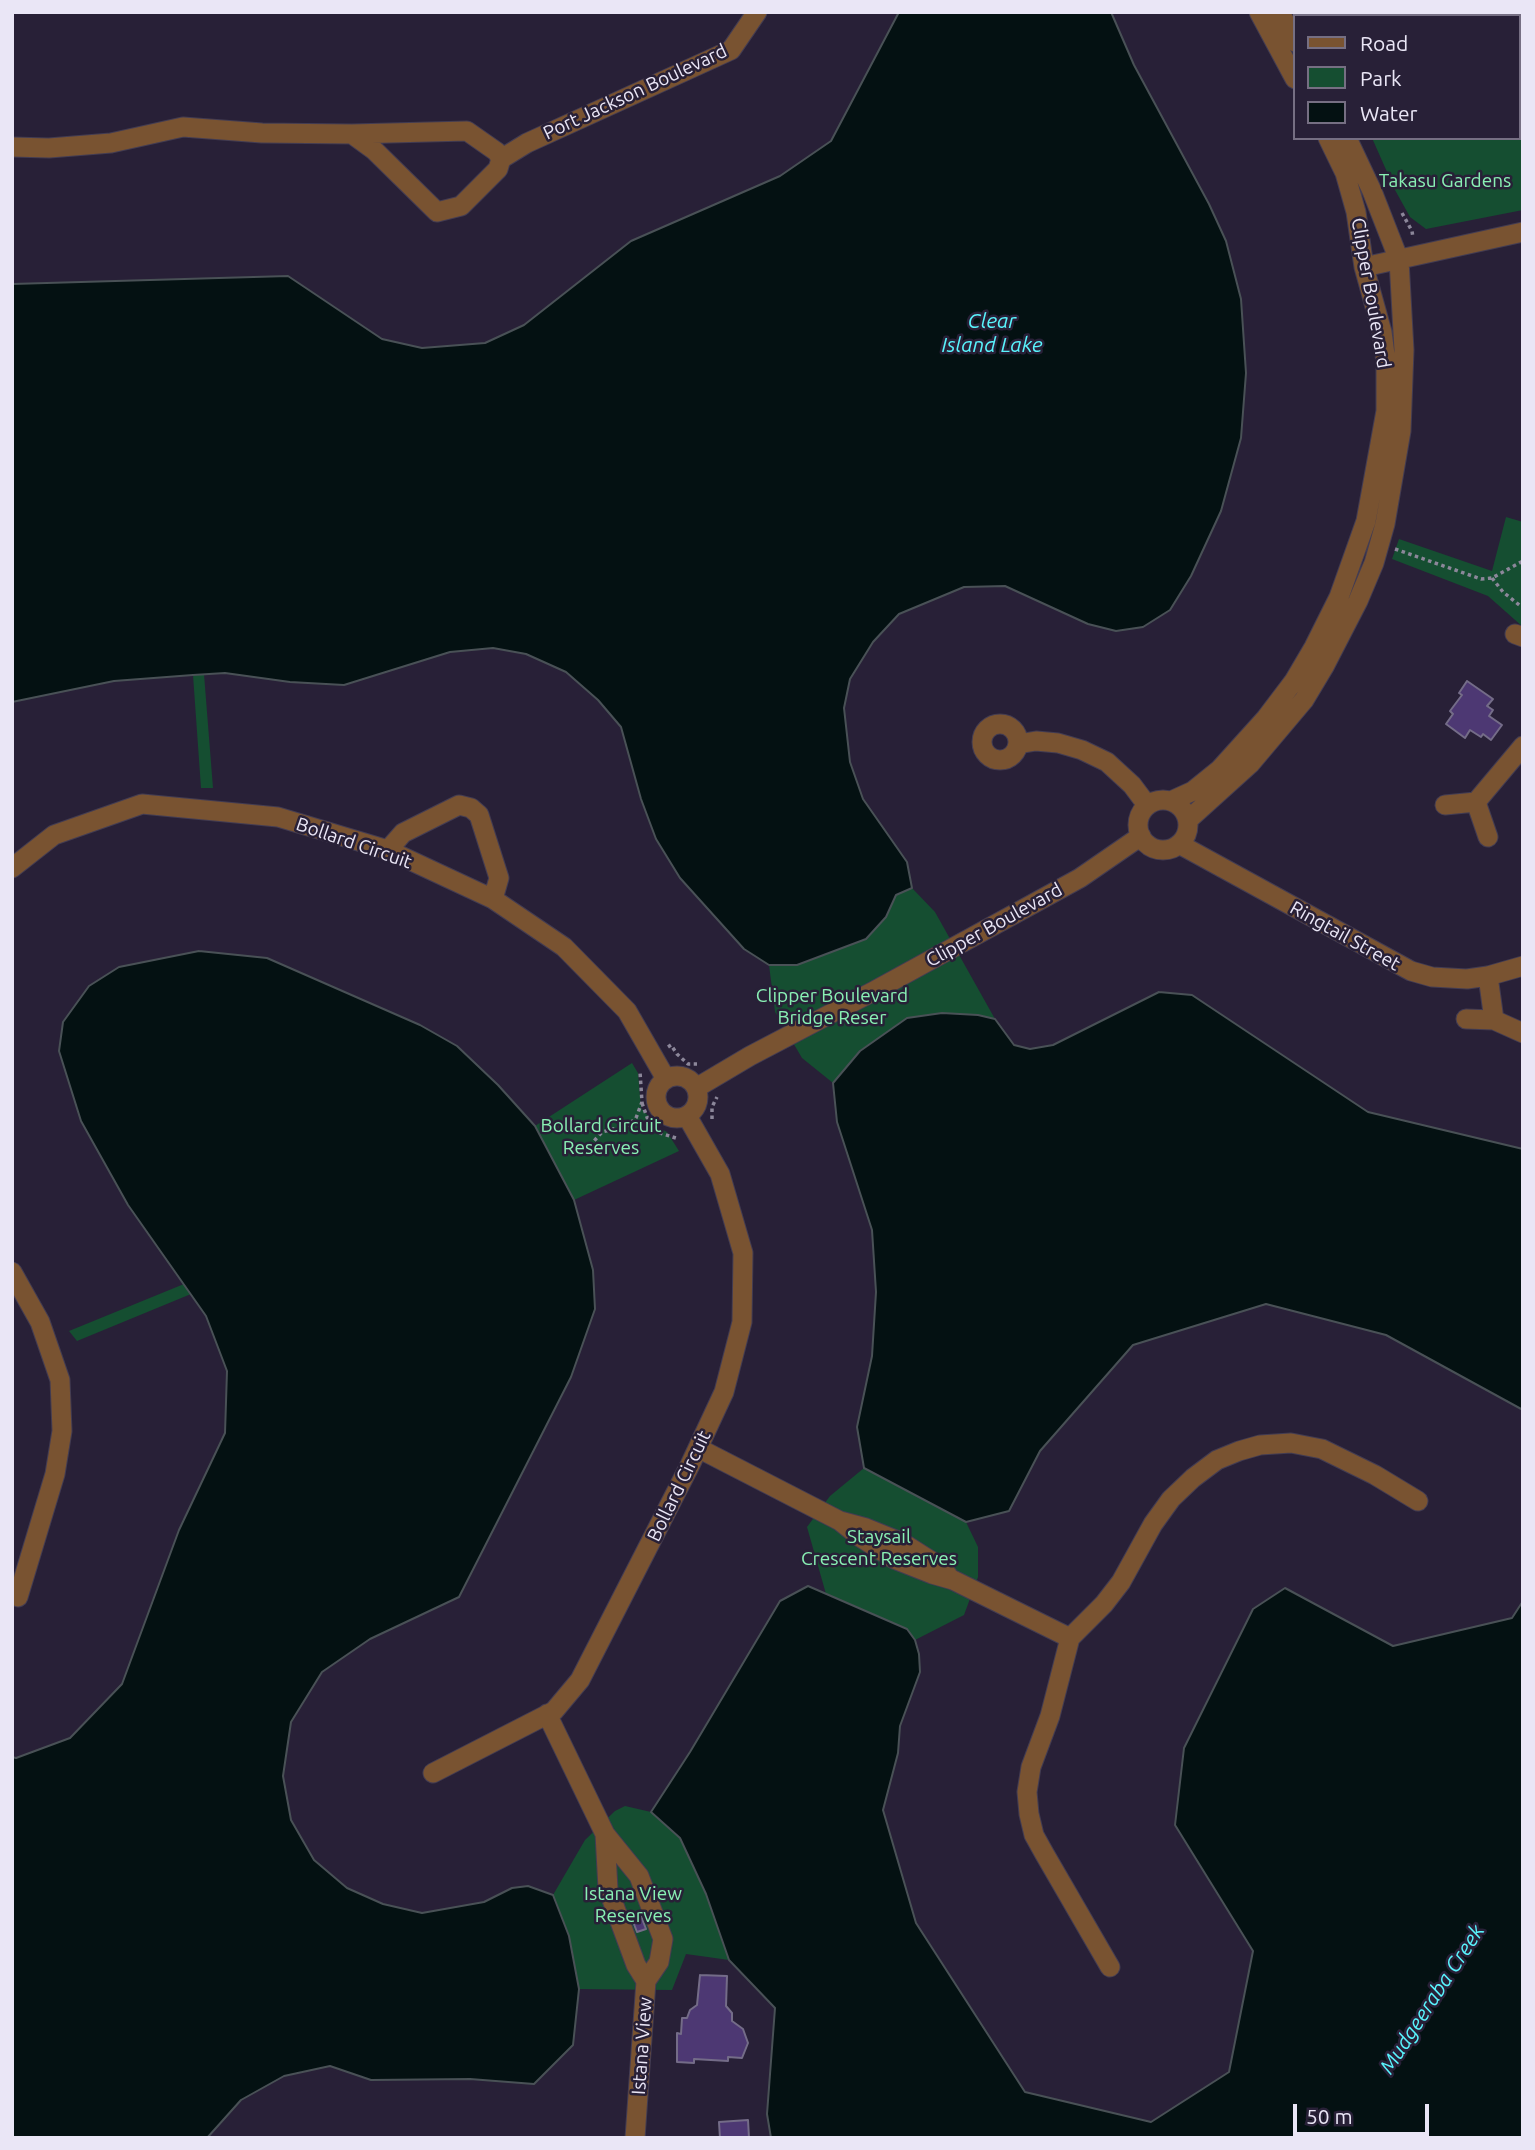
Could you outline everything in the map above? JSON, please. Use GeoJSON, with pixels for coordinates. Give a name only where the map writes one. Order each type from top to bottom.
{"type":"FeatureCollection","features":[{"type":"Feature","properties":{"kind":"street","name":"Port Jackson Boulevard"},"geometry":{"type":"LineString","coordinates":[[352,134],[374,150],[437,212],[461,206],[498,169],[501,159],[538,138],[731,50],[757,12]]}},
{"type":"Feature","properties":{"kind":"street"},"geometry":{"type":"LineString","coordinates":[[1259,12],[1294,77]]}},
{"type":"Feature","properties":{"kind":"street"},"geometry":{"type":"LineString","coordinates":[[1280,12],[1294,40]]}},
{"type":"Feature","properties":{"kind":"street"},"geometry":{"type":"LineString","coordinates":[[12,146],[49,148],[111,143],[184,127],[262,133],[467,131],[496,152],[501,159]]}},
{"type":"Feature","properties":{"kind":"street","name":"Clipper Boulevard"},"geometry":{"type":"LineString","coordinates":[[1171,801],[1193,790],[1219,770],[1266,718],[1294,681],[1339,597],[1366,522],[1386,411],[1386,362],[1382,332],[1364,267],[1351,191],[1329,140]]}},
{"type":"Feature","properties":{"kind":"street","name":"Clipper Boulevard"},"geometry":{"type":"LineString","coordinates":[[1188,820],[1250,764],[1304,699],[1325,666],[1358,601],[1380,543],[1401,431],[1404,350],[1399,260],[1372,191],[1348,140]]}},
{"type":"Feature","properties":{"kind":"street"},"geometry":{"type":"LineString","coordinates":[[1364,267],[1523,232]]}},
{"type":"Feature","properties":{"kind":"street"},"geometry":{"type":"LineString","coordinates":[[1018,744],[1036,741],[1058,743],[1107,762],[1132,785],[1147,805]]}},
{"type":"Feature","properties":{"kind":"street"},"geometry":{"type":"LineString","coordinates":[[1445,805],[1476,802],[1523,746]]}},
{"type":"Feature","properties":{"kind":"street"},"geometry":{"type":"LineString","coordinates":[[1163,800],[1171,801],[1184,811],[1188,829],[1179,844],[1158,849],[1146,843],[1141,836],[1139,817],[1147,805],[1163,800]]}},
{"type":"Feature","properties":{"kind":"street"},"geometry":{"type":"LineString","coordinates":[[1476,802],[1488,837]]}},
{"type":"Feature","properties":{"kind":"street","name":"Bollard Circuit"},"geometry":{"type":"LineString","coordinates":[[12,868],[54,835],[142,804],[278,817],[388,850],[493,899],[564,947],[627,1011],[666,1079]]}},
{"type":"Feature","properties":{"kind":"street"},"geometry":{"type":"LineString","coordinates":[[388,850],[403,833],[459,806],[471,808],[479,815],[499,878],[493,899]]}},
{"type":"Feature","properties":{"kind":"street","name":"Clipper Boulevard"},"geometry":{"type":"LineString","coordinates":[[696,1088],[750,1056],[1080,878],[1141,836]]}},
{"type":"Feature","properties":{"kind":"street","name":"Ringtail Street"},"geometry":{"type":"LineString","coordinates":[[1179,844],[1396,965],[1432,977],[1467,979],[1523,966]]}},
{"type":"Feature","properties":{"kind":"street"},"geometry":{"type":"LineString","coordinates":[[1488,976],[1494,1020]]}},
{"type":"Feature","properties":{"kind":"street"},"geometry":{"type":"LineString","coordinates":[[1466,1019],[1494,1020],[1523,1033]]}},
{"type":"Feature","properties":{"kind":"street"},"geometry":{"type":"LineString","coordinates":[[673,1076],[687,1078],[696,1088],[698,1100],[687,1116],[675,1118],[659,1107],[658,1089],[666,1079],[673,1076]]}},
{"type":"Feature","properties":{"kind":"street","name":"Bollard Circuit"},"geometry":{"type":"LineString","coordinates":[[433,1773],[554,1711],[580,1680],[724,1392],[742,1322],[743,1253],[720,1174],[687,1116]]}},
{"type":"Feature","properties":{"kind":"street"},"geometry":{"type":"LineString","coordinates":[[12,1272],[40,1322],[60,1380],[62,1431],[55,1474],[18,1597]]}},
{"type":"Feature","properties":{"kind":"street"},"geometry":{"type":"LineString","coordinates":[[1110,1967],[1034,1835],[1029,1814],[1027,1791],[1031,1767],[1050,1716],[1070,1638],[1104,1604],[1121,1582],[1153,1524],[1171,1499],[1217,1460],[1239,1451],[1260,1444],[1291,1443],[1322,1449],[1375,1475],[1418,1501]]}},
{"type":"Feature","properties":{"kind":"street"},"geometry":{"type":"LineString","coordinates":[[698,1448],[840,1521],[894,1559],[953,1580],[1070,1638]]}},
{"type":"Feature","properties":{"kind":"street"},"geometry":{"type":"LineString","coordinates":[[547,1714],[605,1834],[608,1889],[636,1965],[646,1981]]}},
{"type":"Feature","properties":{"kind":"street","name":"Istana View"},"geometry":{"type":"LineString","coordinates":[[605,1834],[639,1876],[663,1939],[659,1962],[646,1981],[635,2138]]}},
{"type":"Feature","properties":{"kind":"street"},"geometry":{"type":"LineString","coordinates":[[615,1908],[646,1895]]}},
{"type":"Feature","properties":{"kind":"path"},"geometry":{"type":"LineString","coordinates":[[1380,543],[1481,579],[1492,578],[1523,561]]}},
{"type":"Feature","properties":{"kind":"path"},"geometry":{"type":"LineString","coordinates":[[1492,578],[1503,592],[1523,608]]}},
{"type":"Feature","properties":{"kind":"green space","name":"Takasu Gardens"},"geometry":{"type":"Polygon","coordinates":[[[1305,12],[1523,12],[1523,210],[1426,229],[1410,217],[1373,140],[1521,140],[1521,14],[1305,12]]]}},
{"type":"Feature","properties":{"kind":"green space"},"geometry":{"type":"Polygon","coordinates":[[[1506,517],[1523,522],[1523,627],[1488,596],[1392,559],[1399,539],[1492,571],[1506,517]]]}},
{"type":"Feature","properties":{"kind":"green space"},"geometry":{"type":"Polygon","coordinates":[[[204,674],[213,788],[201,788],[193,675],[204,674]]]}},
{"type":"Feature","properties":{"kind":"green space","name":"Clipper Boulevard Bridge Reser"},"geometry":{"type":"Polygon","coordinates":[[[912,888],[935,912],[995,1019],[942,1013],[860,1050],[833,1083],[802,1058],[775,1012],[769,965],[797,965],[866,939],[886,917],[896,895],[912,888]]]}},
{"type":"Feature","properties":{"kind":"green space","name":"Bollard Circuit Reserves"},"geometry":{"type":"Polygon","coordinates":[[[632,1063],[638,1073],[641,1108],[658,1127],[667,1132],[679,1151],[574,1200],[535,1126],[632,1063]]]}},
{"type":"Feature","properties":{"kind":"green space"},"geometry":{"type":"Polygon","coordinates":[[[184,1284],[191,1294],[77,1341],[69,1331],[184,1284]]]}},
{"type":"Feature","properties":{"kind":"green space","name":"Staysail Crescent Reserves"},"geometry":{"type":"Polygon","coordinates":[[[864,1468],[966,1522],[978,1547],[978,1577],[964,1615],[915,1640],[906,1629],[826,1594],[807,1527],[830,1496],[864,1468]]]}},
{"type":"Feature","properties":{"kind":"green space","name":"Istana View Reserves"},"geometry":{"type":"Polygon","coordinates":[[[625,1806],[651,1812],[680,1838],[706,1894],[729,1960],[686,1954],[672,1990],[579,1989],[569,1936],[553,1895],[585,1840],[615,1811],[625,1806]]]}},
{"type":"Feature","properties":{"kind":"water","name":"Clear Island Lake"},"geometry":{"type":"Polygon","coordinates":[[[899,12],[1111,12],[1134,65],[1226,241],[1241,299],[1246,373],[1241,438],[1221,511],[1191,576],[1170,610],[1143,627],[1116,631],[1088,624],[1005,586],[964,587],[899,614],[873,642],[850,679],[844,708],[850,762],[863,799],[907,862],[912,888],[896,895],[886,917],[866,939],[797,965],[769,965],[744,949],[680,878],[656,839],[641,799],[621,727],[598,700],[566,672],[526,654],[493,648],[450,652],[344,685],[290,682],[225,673],[114,681],[12,702],[12,284],[288,276],[382,339],[422,348],[485,343],[524,325],[631,241],[780,176],[831,141],[899,12]]]}},
{"type":"Feature","properties":{"kind":"water"},"geometry":{"type":"Polygon","coordinates":[[[199,951],[267,958],[420,1025],[457,1046],[498,1085],[535,1126],[574,1200],[593,1270],[595,1309],[571,1377],[459,1597],[370,1639],[322,1672],[291,1722],[283,1776],[291,1820],[314,1860],[347,1888],[383,1904],[422,1913],[484,1902],[512,1888],[528,1886],[553,1895],[569,1936],[579,1989],[573,2045],[534,2084],[470,2079],[371,2080],[330,2066],[284,2076],[241,2100],[207,2138],[12,2138],[12,1757],[16,1758],[70,1738],[122,1684],[179,1530],[225,1433],[227,1371],[206,1316],[128,1205],[81,1121],[59,1051],[63,1022],[89,986],[119,967],[199,951]]]}},
{"type":"Feature","properties":{"kind":"water"},"geometry":{"type":"Polygon","coordinates":[[[1159,992],[1192,995],[1368,1112],[1523,1149],[1523,1410],[1386,1335],[1266,1304],[1133,1345],[1040,1451],[1009,1511],[966,1522],[864,1468],[857,1427],[872,1356],[876,1292],[872,1230],[837,1122],[833,1083],[860,1051],[907,1018],[942,1013],[995,1019],[1014,1045],[1030,1049],[1053,1045],[1159,992]]]}},
{"type":"Feature","properties":{"kind":"water","name":"Mudgeeraba Creek"},"geometry":{"type":"Polygon","coordinates":[[[808,1586],[907,1629],[915,1640],[920,1672],[900,1726],[898,1753],[883,1810],[916,1923],[1025,2092],[1151,2122],[1229,2072],[1253,1951],[1175,1825],[1184,1748],[1253,1609],[1285,1588],[1393,1646],[1512,1618],[1523,1601],[1523,2138],[771,2138],[767,2114],[775,2008],[729,1960],[706,1894],[680,1838],[651,1812],[780,1601],[808,1586]]]}},
{"type":"Feature","properties":{"kind":"building"},"geometry":{"type":"Polygon","coordinates":[[[1467,681],[1493,699],[1487,706],[1493,710],[1489,716],[1502,725],[1491,740],[1470,730],[1465,738],[1446,724],[1453,714],[1450,711],[1462,695],[1459,693],[1467,681]]]}},
{"type":"Feature","properties":{"kind":"building"},"geometry":{"type":"Polygon","coordinates":[[[641,1916],[646,1929],[637,1932],[632,1919],[641,1916]]]}},
{"type":"Feature","properties":{"kind":"building"},"geometry":{"type":"Polygon","coordinates":[[[700,1975],[727,1976],[726,2006],[732,2013],[732,2021],[743,2029],[748,2043],[742,2058],[728,2057],[728,2061],[694,2059],[694,2063],[677,2062],[677,2033],[681,2034],[682,2018],[687,2018],[690,2010],[697,2005],[700,1975]]]}},
{"type":"Feature","properties":{"kind":"building"},"geometry":{"type":"Polygon","coordinates":[[[748,2120],[749,2138],[720,2138],[719,2122],[748,2120]]]}}]}
